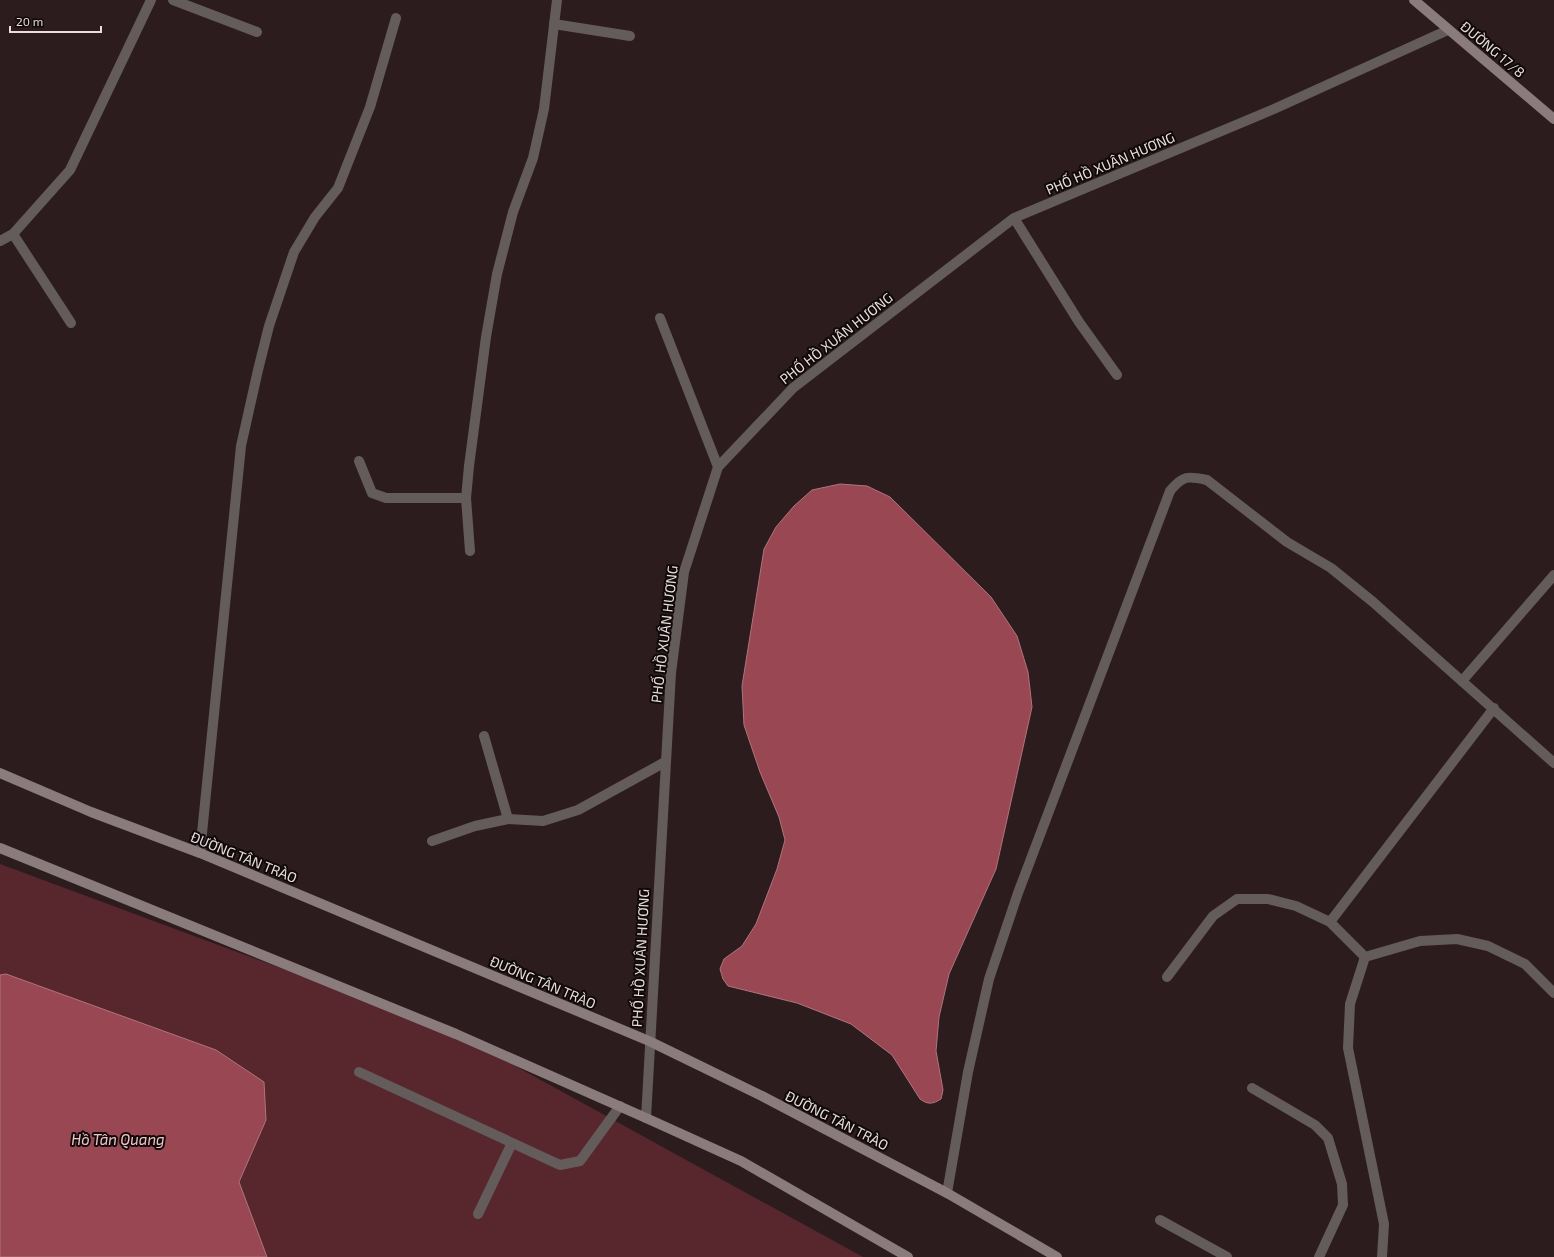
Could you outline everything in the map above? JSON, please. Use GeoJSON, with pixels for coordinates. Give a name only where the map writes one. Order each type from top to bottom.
{"type":"FeatureCollection","features":[{"type":"Feature","properties":{"kind":"main road","name":"ĐƯỜNG 17/8"},"geometry":{"type":"LineString","coordinates":[[1414,0],[1554,119]]}},
{"type":"Feature","properties":{"kind":"main road","name":"ĐƯỜNG TÂN TRÀO"},"geometry":{"type":"LineString","coordinates":[[0,773],[91,812],[200,853],[649,1041],[769,1100],[947,1193],[1057,1257]]}},
{"type":"Feature","properties":{"kind":"main road"},"geometry":{"type":"LineString","coordinates":[[0,848],[456,1034],[620,1106],[741,1161],[908,1257]]}},
{"type":"Feature","properties":{"kind":"street"},"geometry":{"type":"LineString","coordinates":[[0,241],[13,234],[70,170],[151,0]]}},
{"type":"Feature","properties":{"kind":"street"},"geometry":{"type":"LineString","coordinates":[[173,0],[257,32]]}},
{"type":"Feature","properties":{"kind":"street"},"geometry":{"type":"LineString","coordinates":[[470,551],[466,498],[486,337],[497,274],[512,212],[533,158],[544,109],[557,0]]}},
{"type":"Feature","properties":{"kind":"street"},"geometry":{"type":"LineString","coordinates":[[200,853],[241,446],[258,370],[269,326],[294,252],[315,217],[338,188],[370,107],[396,18]]}},
{"type":"Feature","properties":{"kind":"street"},"geometry":{"type":"LineString","coordinates":[[554,24],[630,36]]}},
{"type":"Feature","properties":{"kind":"street","name":"PHỐ HỒ XUÂN HƯƠNG"},"geometry":{"type":"LineString","coordinates":[[646,1118],[670,673],[684,572],[718,467],[793,388],[1014,218],[1274,109],[1448,30]]}},
{"type":"Feature","properties":{"kind":"street"},"geometry":{"type":"LineString","coordinates":[[1014,218],[1079,322],[1117,375]]}},
{"type":"Feature","properties":{"kind":"street"},"geometry":{"type":"LineString","coordinates":[[13,234],[71,323]]}},
{"type":"Feature","properties":{"kind":"street"},"geometry":{"type":"LineString","coordinates":[[660,318],[718,467]]}},
{"type":"Feature","properties":{"kind":"street"},"geometry":{"type":"LineString","coordinates":[[359,461],[372,493],[386,498],[466,498]]}},
{"type":"Feature","properties":{"kind":"street"},"geometry":{"type":"LineString","coordinates":[[947,1193],[968,1072],[988,979],[1018,893],[1170,491],[1179,480],[1193,477],[1207,480],[1287,542],[1331,568],[1373,602],[1494,708],[1554,763]]}},
{"type":"Feature","properties":{"kind":"street"},"geometry":{"type":"LineString","coordinates":[[1462,680],[1554,575]]}},
{"type":"Feature","properties":{"kind":"street"},"geometry":{"type":"LineString","coordinates":[[1330,922],[1494,708]]}},
{"type":"Feature","properties":{"kind":"street"},"geometry":{"type":"LineString","coordinates":[[484,736],[508,819]]}},
{"type":"Feature","properties":{"kind":"street"},"geometry":{"type":"LineString","coordinates":[[432,841],[475,826],[508,819],[543,821],[578,810],[665,762]]}},
{"type":"Feature","properties":{"kind":"street"},"geometry":{"type":"LineString","coordinates":[[1167,977],[1213,916],[1237,900],[1268,899],[1296,906],[1330,922],[1365,957]]}},
{"type":"Feature","properties":{"kind":"street"},"geometry":{"type":"LineString","coordinates":[[1365,957],[1420,941],[1457,939],[1488,946],[1525,964],[1554,994]]}},
{"type":"Feature","properties":{"kind":"street"},"geometry":{"type":"LineString","coordinates":[[1365,957],[1350,1004],[1348,1048],[1384,1224],[1382,1257]]}},
{"type":"Feature","properties":{"kind":"street"},"geometry":{"type":"LineString","coordinates":[[359,1072],[560,1165],[580,1161],[620,1106]]}},
{"type":"Feature","properties":{"kind":"street"},"geometry":{"type":"LineString","coordinates":[[1252,1088],[1316,1125],[1328,1138],[1342,1184],[1343,1205],[1318,1257]]}},
{"type":"Feature","properties":{"kind":"street"},"geometry":{"type":"LineString","coordinates":[[478,1214],[512,1143]]}},
{"type":"Feature","properties":{"kind":"street"},"geometry":{"type":"LineString","coordinates":[[1160,1220],[1227,1257]]}},
{"type":"Feature","properties":{"kind":"shaded area"},"geometry":{"type":"Polygon","coordinates":[[[0,864],[455,1033],[863,1257],[0,1257],[0,864]]]}},
{"type":"Feature","properties":{"kind":"water"},"geometry":{"type":"Polygon","coordinates":[[[840,484],[867,486],[890,497],[991,597],[1017,636],[1028,672],[1032,707],[996,869],[949,974],[939,1017],[936,1051],[943,1090],[941,1099],[933,1103],[928,1103],[920,1099],[892,1055],[851,1024],[797,1003],[728,986],[723,979],[720,969],[724,959],[742,946],[756,924],[777,869],[785,840],[779,817],[760,772],[744,725],[742,686],[764,549],[776,527],[794,506],[812,490],[840,484]]]}},
{"type":"Feature","properties":{"kind":"water","name":"Hồ Tân Quang"},"geometry":{"type":"Polygon","coordinates":[[[6,974],[216,1050],[264,1082],[266,1120],[239,1182],[267,1257],[0,1257],[0,975],[6,974]]]}}]}
